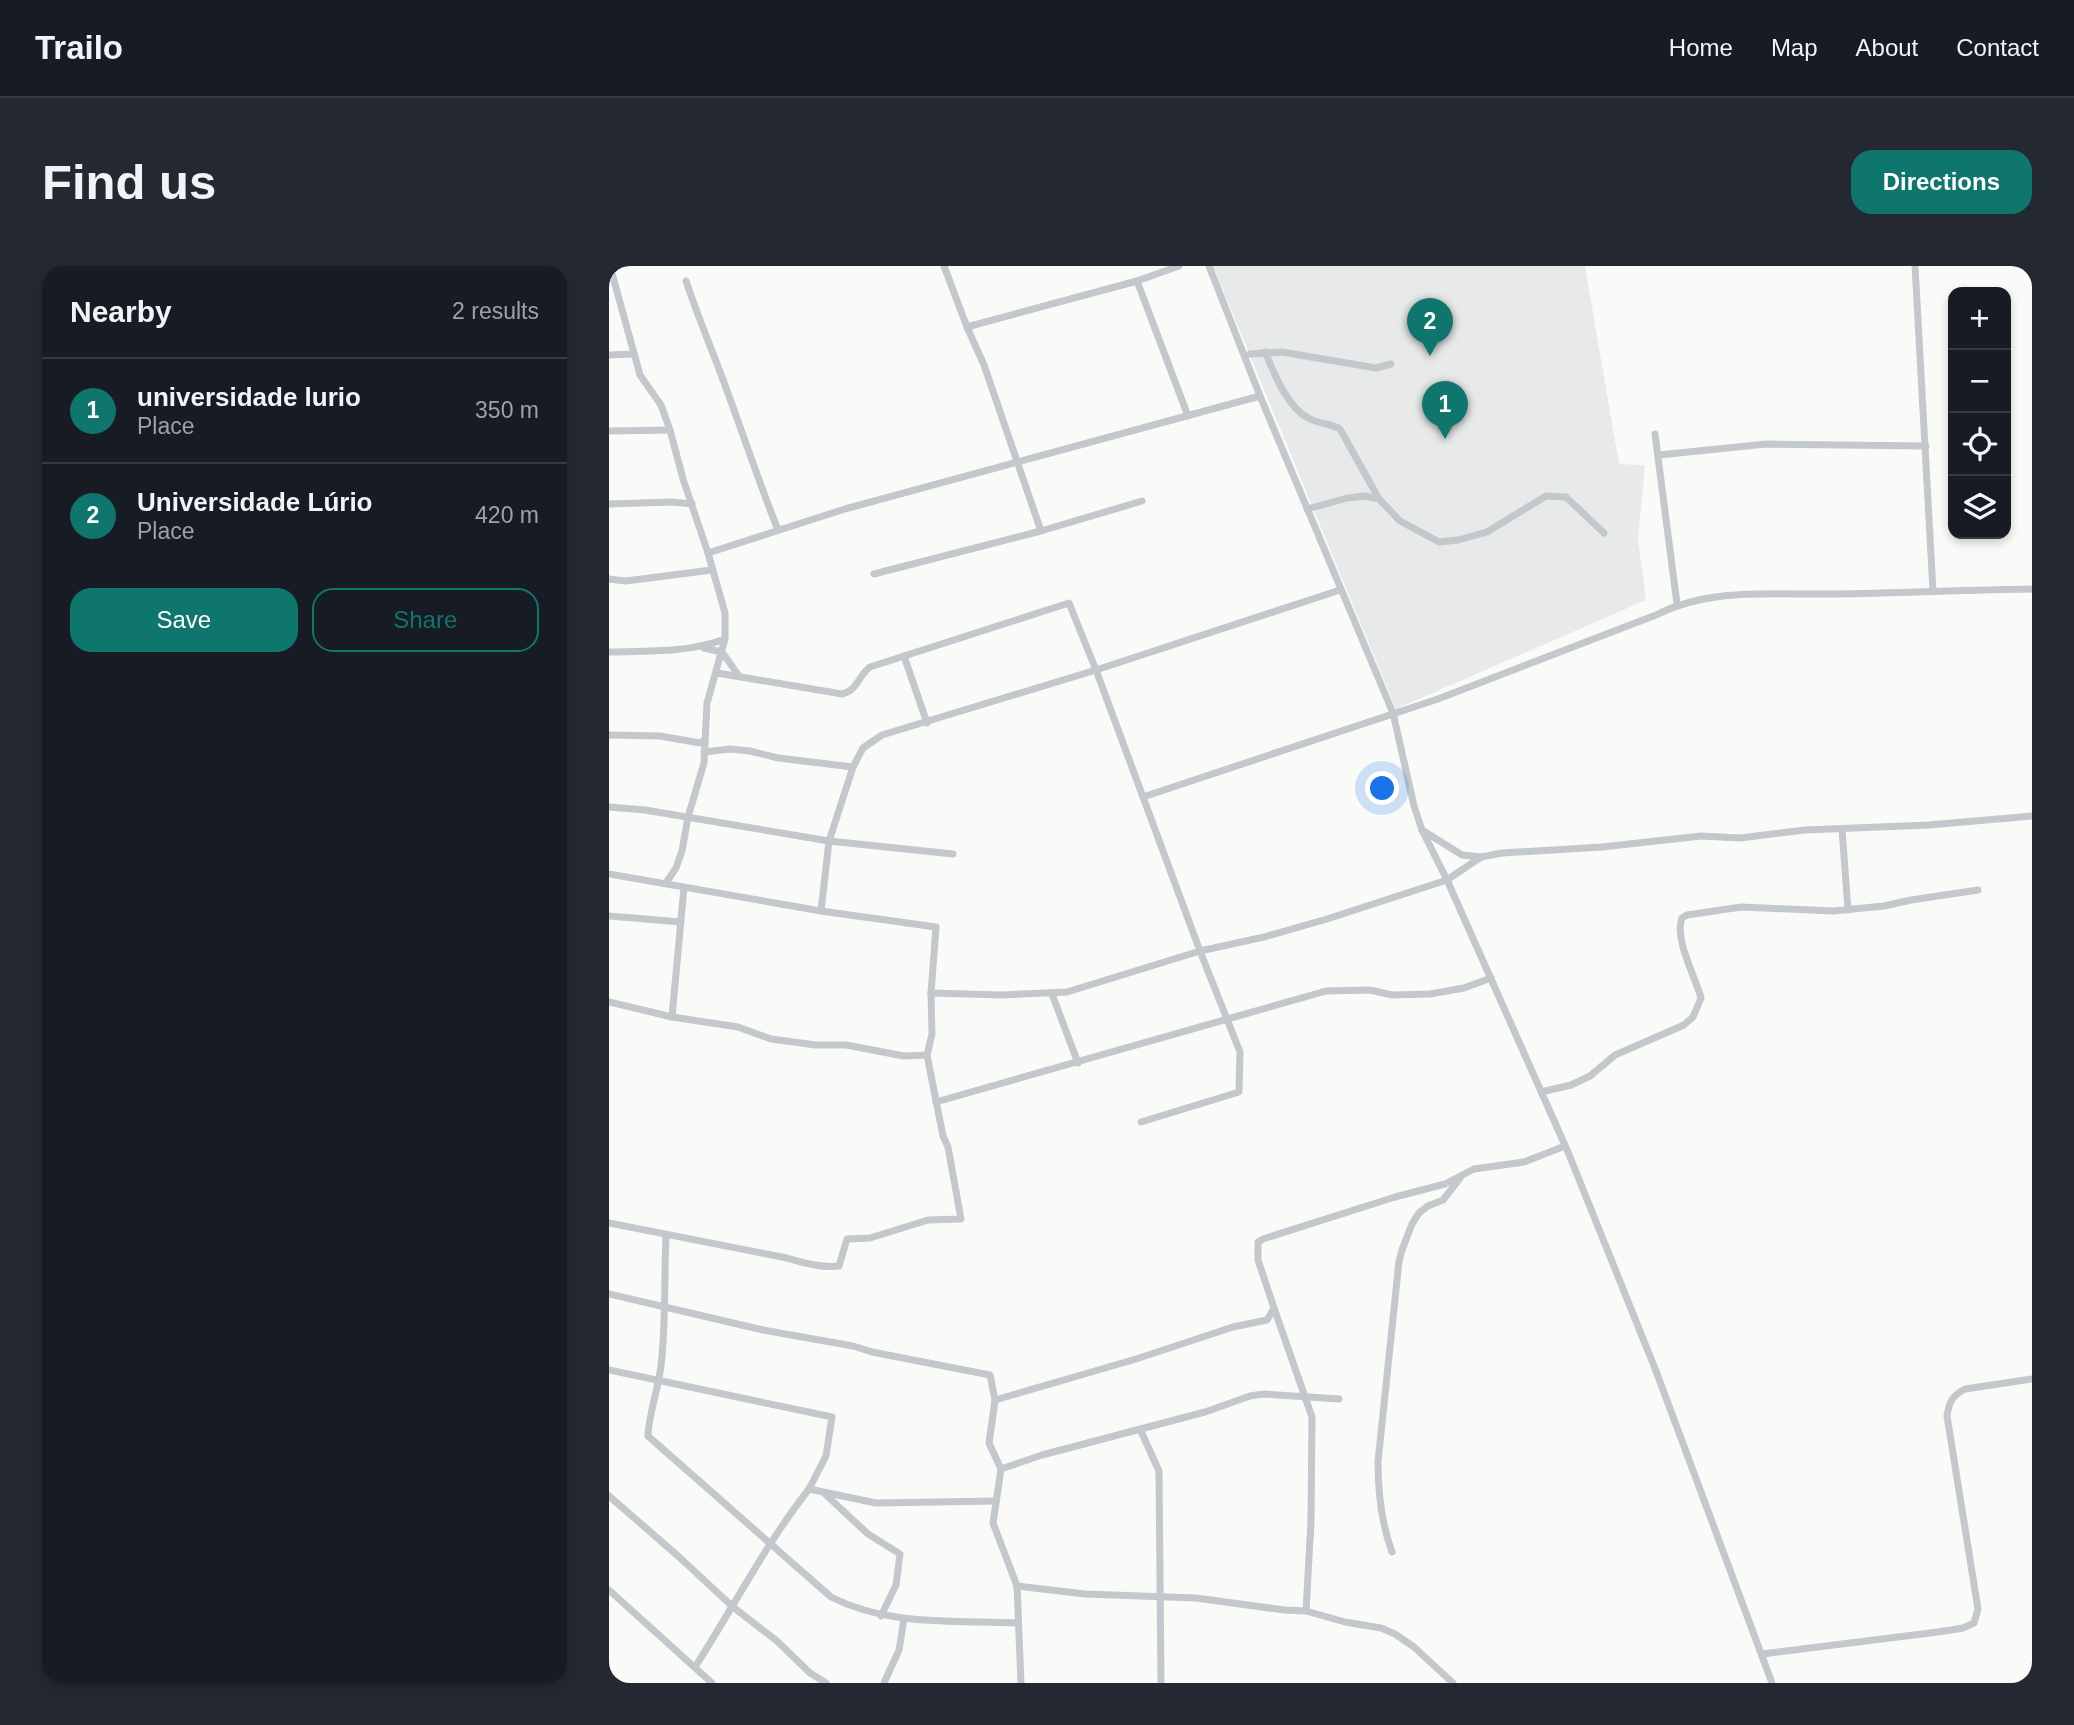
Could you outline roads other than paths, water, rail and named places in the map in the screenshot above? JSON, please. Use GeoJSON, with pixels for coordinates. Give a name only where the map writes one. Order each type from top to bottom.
{"type":"FeatureCollection","features":[{"type":"Feature","properties":{"kind":"street"},"geometry":{"type":"LineString","coordinates":[[610,266],[633,354],[640,375],[661,405],[670,430],[725,613],[725,639],[707,704],[704,762],[679,859],[666,883]]}},
{"type":"Feature","properties":{"kind":"street"},"geometry":{"type":"LineString","coordinates":[[944,266],[984,365],[1041,531]]}},
{"type":"Feature","properties":{"kind":"street"},"geometry":{"type":"LineString","coordinates":[[967,327],[1137,281],[1179,266]]}},
{"type":"Feature","properties":{"kind":"street"},"geometry":{"type":"LineString","coordinates":[[1209,266],[1260,396],[1394,713],[1414,806],[1422,830],[1447,880],[1565,1146],[1656,1371],[1772,1683]]}},
{"type":"Feature","properties":{"kind":"street"},"geometry":{"type":"LineString","coordinates":[[1915,266],[1933,591]]}},
{"type":"Feature","properties":{"kind":"street"},"geometry":{"type":"LineString","coordinates":[[686,281],[778,530]]}},
{"type":"Feature","properties":{"kind":"street"},"geometry":{"type":"LineString","coordinates":[[1137,281],[1188,416]]}},
{"type":"Feature","properties":{"kind":"street"},"geometry":{"type":"LineString","coordinates":[[1265,352],[1294,408],[1305,417],[1341,429],[1379,499],[1400,521],[1439,542],[1458,541],[1487,532],[1546,496],[1566,497],[1604,533]]}},
{"type":"Feature","properties":{"kind":"street"},"geometry":{"type":"LineString","coordinates":[[1250,354],[1282,352],[1376,368],[1391,364]]}},
{"type":"Feature","properties":{"kind":"street"},"geometry":{"type":"LineString","coordinates":[[609,355],[633,354]]}},
{"type":"Feature","properties":{"kind":"street"},"geometry":{"type":"LineString","coordinates":[[708,553],[845,509],[1260,396]]}},
{"type":"Feature","properties":{"kind":"street"},"geometry":{"type":"LineString","coordinates":[[609,431],[670,430]]}},
{"type":"Feature","properties":{"kind":"street"},"geometry":{"type":"LineString","coordinates":[[1655,434],[1677,604]]}},
{"type":"Feature","properties":{"kind":"street"},"geometry":{"type":"LineString","coordinates":[[1659,455],[1766,444],[1926,446]]}},
{"type":"Feature","properties":{"kind":"street"},"geometry":{"type":"LineString","coordinates":[[1307,509],[1347,498],[1365,496],[1379,499]]}},
{"type":"Feature","properties":{"kind":"street"},"geometry":{"type":"LineString","coordinates":[[874,574],[1041,531],[1142,501]]}},
{"type":"Feature","properties":{"kind":"street"},"geometry":{"type":"LineString","coordinates":[[609,504],[692,504]]}},
{"type":"Feature","properties":{"kind":"street"},"geometry":{"type":"LineString","coordinates":[[609,579],[634,580],[712,569]]}},
{"type":"Feature","properties":{"kind":"street"},"geometry":{"type":"LineString","coordinates":[[1143,797],[1474,686],[1656,615],[1677,604],[1723,594],[2032,589]]}},
{"type":"Feature","properties":{"kind":"street"},"geometry":{"type":"LineString","coordinates":[[821,911],[829,841],[853,767],[863,748],[870,742],[882,735],[1096,670],[1341,590]]}},
{"type":"Feature","properties":{"kind":"street"},"geometry":{"type":"LineString","coordinates":[[717,673],[842,694],[856,687],[870,667],[1069,603],[1240,1052],[1239,1092],[1140,1122]]}},
{"type":"Feature","properties":{"kind":"street"},"geometry":{"type":"LineString","coordinates":[[609,652],[702,648],[725,639]]}},
{"type":"Feature","properties":{"kind":"street"},"geometry":{"type":"LineString","coordinates":[[702,648],[722,652],[739,677]]}},
{"type":"Feature","properties":{"kind":"street"},"geometry":{"type":"LineString","coordinates":[[904,656],[927,723]]}},
{"type":"Feature","properties":{"kind":"street"},"geometry":{"type":"LineString","coordinates":[[609,735],[660,736],[694,742],[705,740]]}},
{"type":"Feature","properties":{"kind":"street"},"geometry":{"type":"LineString","coordinates":[[705,752],[730,749],[750,751],[778,758],[853,767]]}},
{"type":"Feature","properties":{"kind":"street"},"geometry":{"type":"LineString","coordinates":[[609,807],[688,817],[829,841],[953,854]]}},
{"type":"Feature","properties":{"kind":"street"},"geometry":{"type":"LineString","coordinates":[[931,993],[1067,992],[1200,951],[1289,930],[1447,880],[1481,858],[1502,853],[1602,847],[1701,836],[1739,838],[1805,830],[1986,822],[2032,816]]}},
{"type":"Feature","properties":{"kind":"street"},"geometry":{"type":"LineString","coordinates":[[1842,829],[1848,910]]}},
{"type":"Feature","properties":{"kind":"street"},"geometry":{"type":"LineString","coordinates":[[1422,830],[1462,855],[1481,858]]}},
{"type":"Feature","properties":{"kind":"street"},"geometry":{"type":"LineString","coordinates":[[609,874],[821,911],[936,927],[931,993],[932,1034],[927,1055],[961,1219],[928,1220],[870,1238],[847,1239],[839,1266],[832,1267],[814,1266],[787,1258],[609,1223]]}},
{"type":"Feature","properties":{"kind":"street"},"geometry":{"type":"LineString","coordinates":[[673,1017],[684,887]]}},
{"type":"Feature","properties":{"kind":"street"},"geometry":{"type":"LineString","coordinates":[[1541,1092],[1571,1085],[1590,1076],[1615,1055],[1668,1034],[1684,1026],[1693,1017],[1700,998],[1679,925],[1682,918],[1707,911],[1741,907],[1848,910],[1978,890]]}},
{"type":"Feature","properties":{"kind":"street"},"geometry":{"type":"LineString","coordinates":[[609,916],[681,922]]}},
{"type":"Feature","properties":{"kind":"street"},"geometry":{"type":"LineString","coordinates":[[936,1102],[1327,991],[1370,990],[1392,995],[1430,995],[1464,988],[1491,978]]}},
{"type":"Feature","properties":{"kind":"street"},"geometry":{"type":"LineString","coordinates":[[1052,994],[1078,1063]]}},
{"type":"Feature","properties":{"kind":"street"},"geometry":{"type":"LineString","coordinates":[[609,1002],[673,1017],[738,1027],[771,1039],[846,1045],[904,1056],[927,1055]]}},
{"type":"Feature","properties":{"kind":"street"},"geometry":{"type":"LineString","coordinates":[[1307,1611],[1312,1417],[1258,1260],[1258,1242],[1395,1197],[1434,1188],[1474,1169],[1524,1162],[1565,1146]]}},
{"type":"Feature","properties":{"kind":"street"},"geometry":{"type":"LineString","coordinates":[[1392,1552],[1382,1524],[1378,1462],[1399,1261],[1412,1224],[1419,1213],[1443,1200],[1464,1173]]}},
{"type":"Feature","properties":{"kind":"street"},"geometry":{"type":"LineString","coordinates":[[666,1236],[659,1382],[648,1436],[831,1597],[881,1616],[1018,1623]]}},
{"type":"Feature","properties":{"kind":"street"},"geometry":{"type":"LineString","coordinates":[[609,1294],[763,1330],[990,1375],[995,1400],[989,1443],[1001,1469],[993,1522],[1017,1586],[1021,1683]]}},
{"type":"Feature","properties":{"kind":"street"},"geometry":{"type":"LineString","coordinates":[[995,1400],[1136,1359],[1233,1327],[1267,1320],[1274,1308]]}},
{"type":"Feature","properties":{"kind":"street"},"geometry":{"type":"LineString","coordinates":[[609,1370],[832,1417],[826,1456],[809,1489],[770,1542],[695,1667]]}},
{"type":"Feature","properties":{"kind":"street"},"geometry":{"type":"LineString","coordinates":[[1762,1654],[1938,1632],[1963,1628],[1974,1623],[1978,1609],[1947,1416],[1949,1403],[1955,1394],[1965,1389],[2032,1379]]}},
{"type":"Feature","properties":{"kind":"street"},"geometry":{"type":"LineString","coordinates":[[1001,1469],[1042,1455],[1205,1412],[1249,1396],[1263,1394],[1339,1399]]}},
{"type":"Feature","properties":{"kind":"street"},"geometry":{"type":"LineString","coordinates":[[1140,1429],[1159,1471],[1161,1683]]}},
{"type":"Feature","properties":{"kind":"street"},"geometry":{"type":"LineString","coordinates":[[809,1489],[876,1503],[996,1501]]}},
{"type":"Feature","properties":{"kind":"street"},"geometry":{"type":"LineString","coordinates":[[821,1492],[868,1534],[900,1554],[896,1585],[881,1616]]}},
{"type":"Feature","properties":{"kind":"street"},"geometry":{"type":"LineString","coordinates":[[609,1496],[733,1607],[777,1641],[810,1673],[826,1683]]}},
{"type":"Feature","properties":{"kind":"street"},"geometry":{"type":"LineString","coordinates":[[1017,1586],[1086,1594],[1196,1598],[1307,1611],[1345,1622],[1381,1628],[1395,1634],[1414,1647],[1453,1683]]}},
{"type":"Feature","properties":{"kind":"street"},"geometry":{"type":"LineString","coordinates":[[609,1590],[712,1683]]}},
{"type":"Feature","properties":{"kind":"street"},"geometry":{"type":"LineString","coordinates":[[884,1683],[899,1650],[904,1619]]}},
{"type":"Feature","properties":{"kind":"place","name":"Universidade Lúrio"},"geometry":{"type":"Point","coordinates":[1430,356]}},
{"type":"Feature","properties":{"kind":"place","name":"universidade lurio"},"geometry":{"type":"Point","coordinates":[1445,439]}}]}
